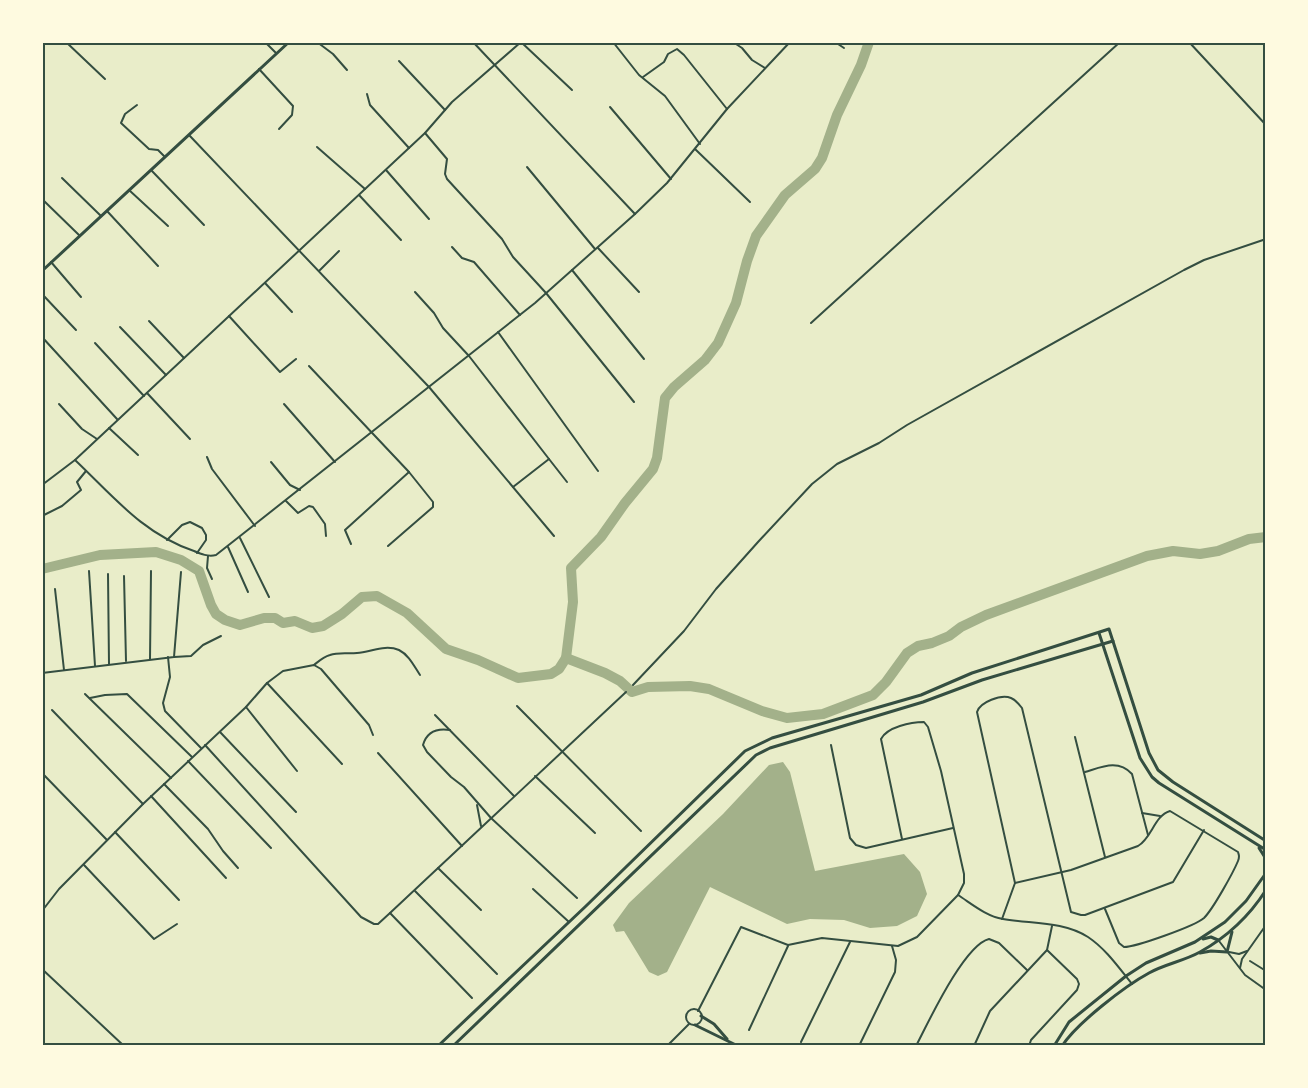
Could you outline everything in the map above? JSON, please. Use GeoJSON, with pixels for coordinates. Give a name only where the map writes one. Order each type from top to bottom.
{"type":"FeatureCollection","features":[{"type":"Feature","properties":{"kind":"street"},"geometry":{"type":"LineString","coordinates":[[66,42],[105,79]]}},
{"type":"Feature","properties":{"kind":"street"},"geometry":{"type":"LineString","coordinates":[[265,42],[277,53]]}},
{"type":"Feature","properties":{"kind":"street"},"geometry":{"type":"LineString","coordinates":[[42,271],[289,42]]}},
{"type":"Feature","properties":{"kind":"street"},"geometry":{"type":"LineString","coordinates":[[317,42],[333,54],[347,70]]}},
{"type":"Feature","properties":{"kind":"street"},"geometry":{"type":"LineString","coordinates":[[473,42],[635,214]]}},
{"type":"Feature","properties":{"kind":"street"},"geometry":{"type":"LineString","coordinates":[[42,485],[75,460],[386,170],[425,133],[445,110],[521,42],[572,90]]}},
{"type":"Feature","properties":{"kind":"street"},"geometry":{"type":"LineString","coordinates":[[613,42],[642,77],[665,96],[700,144]]}},
{"type":"Feature","properties":{"kind":"street"},"geometry":{"type":"LineString","coordinates":[[733,42],[742,48],[752,60],[766,68]]}},
{"type":"Feature","properties":{"kind":"street"},"geometry":{"type":"LineString","coordinates":[[75,460],[145,527],[197,553],[208,556],[216,555],[520,315],[635,214],[671,179],[727,109],[790,42]]}},
{"type":"Feature","properties":{"kind":"street"},"geometry":{"type":"LineString","coordinates":[[835,42],[844,48]]}},
{"type":"Feature","properties":{"kind":"street"},"geometry":{"type":"LineString","coordinates":[[811,323],[1120,42]]}},
{"type":"Feature","properties":{"kind":"street"},"geometry":{"type":"LineString","coordinates":[[1189,42],[1266,125]]}},
{"type":"Feature","properties":{"kind":"street"},"geometry":{"type":"LineString","coordinates":[[642,77],[650,74],[664,62],[668,54],[676,49],[684,55],[727,109]]}},
{"type":"Feature","properties":{"kind":"street"},"geometry":{"type":"LineString","coordinates":[[399,61],[445,110]]}},
{"type":"Feature","properties":{"kind":"street"},"geometry":{"type":"LineString","coordinates":[[259,69],[293,106],[292,114],[279,129]]}},
{"type":"Feature","properties":{"kind":"street"},"geometry":{"type":"LineString","coordinates":[[367,93],[370,105],[409,148]]}},
{"type":"Feature","properties":{"kind":"street"},"geometry":{"type":"LineString","coordinates":[[137,105],[125,114],[121,123],[149,149],[156,149],[165,157]]}},
{"type":"Feature","properties":{"kind":"street"},"geometry":{"type":"LineString","coordinates":[[610,107],[671,179]]}},
{"type":"Feature","properties":{"kind":"street"},"geometry":{"type":"LineString","coordinates":[[425,133],[447,159],[445,174],[447,179],[502,239],[513,257],[546,293],[634,402]]}},
{"type":"Feature","properties":{"kind":"street"},"geometry":{"type":"LineString","coordinates":[[189,135],[429,387],[554,536]]}},
{"type":"Feature","properties":{"kind":"street"},"geometry":{"type":"LineString","coordinates":[[317,147],[365,189]]}},
{"type":"Feature","properties":{"kind":"street"},"geometry":{"type":"LineString","coordinates":[[695,149],[750,202]]}},
{"type":"Feature","properties":{"kind":"street"},"geometry":{"type":"LineString","coordinates":[[527,167],[596,248],[639,292]]}},
{"type":"Feature","properties":{"kind":"street"},"geometry":{"type":"LineString","coordinates":[[151,170],[204,225]]}},
{"type":"Feature","properties":{"kind":"street"},"geometry":{"type":"LineString","coordinates":[[386,170],[429,219]]}},
{"type":"Feature","properties":{"kind":"street"},"geometry":{"type":"LineString","coordinates":[[62,178],[101,216]]}},
{"type":"Feature","properties":{"kind":"street"},"geometry":{"type":"LineString","coordinates":[[129,190],[168,226]]}},
{"type":"Feature","properties":{"kind":"street"},"geometry":{"type":"LineString","coordinates":[[359,195],[401,240]]}},
{"type":"Feature","properties":{"kind":"street"},"geometry":{"type":"LineString","coordinates":[[42,199],[80,236]]}},
{"type":"Feature","properties":{"kind":"street"},"geometry":{"type":"LineString","coordinates":[[107,211],[158,266]]}},
{"type":"Feature","properties":{"kind":"street"},"geometry":{"type":"LineString","coordinates":[[633,685],[684,631],[716,589],[761,538],[812,484],[837,464],[879,443],[1184,270],[1204,260],[1266,239]]}},
{"type":"Feature","properties":{"kind":"street"},"geometry":{"type":"LineString","coordinates":[[452,247],[462,258],[474,262],[520,315]]}},
{"type":"Feature","properties":{"kind":"street"},"geometry":{"type":"LineString","coordinates":[[318,271],[339,251]]}},
{"type":"Feature","properties":{"kind":"street"},"geometry":{"type":"LineString","coordinates":[[51,262],[81,297]]}},
{"type":"Feature","properties":{"kind":"street"},"geometry":{"type":"LineString","coordinates":[[572,270],[644,359]]}},
{"type":"Feature","properties":{"kind":"street"},"geometry":{"type":"LineString","coordinates":[[265,283],[292,312]]}},
{"type":"Feature","properties":{"kind":"street"},"geometry":{"type":"LineString","coordinates":[[415,292],[434,312],[443,328],[469,356],[567,482]]}},
{"type":"Feature","properties":{"kind":"street"},"geometry":{"type":"LineString","coordinates":[[42,294],[76,330]]}},
{"type":"Feature","properties":{"kind":"street"},"geometry":{"type":"LineString","coordinates":[[229,316],[278,372],[282,372],[296,359]]}},
{"type":"Feature","properties":{"kind":"street"},"geometry":{"type":"LineString","coordinates":[[149,321],[184,358]]}},
{"type":"Feature","properties":{"kind":"street"},"geometry":{"type":"LineString","coordinates":[[120,327],[166,375]]}},
{"type":"Feature","properties":{"kind":"street"},"geometry":{"type":"LineString","coordinates":[[498,332],[598,471]]}},
{"type":"Feature","properties":{"kind":"street"},"geometry":{"type":"LineString","coordinates":[[42,337],[118,420]]}},
{"type":"Feature","properties":{"kind":"street"},"geometry":{"type":"LineString","coordinates":[[95,343],[144,396]]}},
{"type":"Feature","properties":{"kind":"street"},"geometry":{"type":"LineString","coordinates":[[309,366],[409,472],[433,502],[433,507],[388,546]]}},
{"type":"Feature","properties":{"kind":"street"},"geometry":{"type":"LineString","coordinates":[[147,393],[190,439]]}},
{"type":"Feature","properties":{"kind":"street"},"geometry":{"type":"LineString","coordinates":[[59,404],[82,429],[97,439]]}},
{"type":"Feature","properties":{"kind":"street"},"geometry":{"type":"LineString","coordinates":[[284,404],[335,462]]}},
{"type":"Feature","properties":{"kind":"street"},"geometry":{"type":"LineString","coordinates":[[109,428],[138,455]]}},
{"type":"Feature","properties":{"kind":"street"},"geometry":{"type":"LineString","coordinates":[[207,457],[212,470],[255,526]]}},
{"type":"Feature","properties":{"kind":"street"},"geometry":{"type":"LineString","coordinates":[[513,487],[549,459]]}},
{"type":"Feature","properties":{"kind":"street"},"geometry":{"type":"LineString","coordinates":[[271,462],[290,484],[300,490]]}},
{"type":"Feature","properties":{"kind":"street"},"geometry":{"type":"LineString","coordinates":[[42,516],[62,506],[81,490],[77,482],[86,471]]}},
{"type":"Feature","properties":{"kind":"street"},"geometry":{"type":"LineString","coordinates":[[351,544],[345,532],[347,528],[409,472]]}},
{"type":"Feature","properties":{"kind":"street"},"geometry":{"type":"LineString","coordinates":[[286,501],[298,513],[309,506],[313,507],[325,524],[326,536]]}},
{"type":"Feature","properties":{"kind":"street"},"geometry":{"type":"LineString","coordinates":[[167,540],[182,525],[190,522],[195,524],[206,535],[206,540],[197,553]]}},
{"type":"Feature","properties":{"kind":"street"},"geometry":{"type":"LineString","coordinates":[[240,538],[269,597]]}},
{"type":"Feature","properties":{"kind":"street"},"geometry":{"type":"LineString","coordinates":[[228,547],[248,592]]}},
{"type":"Feature","properties":{"kind":"street"},"geometry":{"type":"LineString","coordinates":[[208,556],[207,568],[212,579]]}},
{"type":"Feature","properties":{"kind":"street"},"geometry":{"type":"LineString","coordinates":[[89,571],[95,666]]}},
{"type":"Feature","properties":{"kind":"street"},"geometry":{"type":"LineString","coordinates":[[150,658],[151,571]]}},
{"type":"Feature","properties":{"kind":"street"},"geometry":{"type":"LineString","coordinates":[[174,657],[181,572]]}},
{"type":"Feature","properties":{"kind":"street"},"geometry":{"type":"LineString","coordinates":[[108,574],[108,664]]}},
{"type":"Feature","properties":{"kind":"street"},"geometry":{"type":"LineString","coordinates":[[124,576],[126,661]]}},
{"type":"Feature","properties":{"kind":"street"},"geometry":{"type":"LineString","coordinates":[[55,589],[64,670]]}},
{"type":"Feature","properties":{"kind":"street"},"geometry":{"type":"LineString","coordinates":[[438,1046],[749,748],[772,738],[921,695],[972,673],[1109,629],[1149,753],[1158,770],[1173,782],[1266,839]]}},
{"type":"Feature","properties":{"kind":"street"},"geometry":{"type":"LineString","coordinates":[[1099,633],[1140,758],[1152,777],[1266,850]]}},
{"type":"Feature","properties":{"kind":"street"},"geometry":{"type":"LineString","coordinates":[[42,673],[150,658],[191,656],[203,645],[221,636]]}},
{"type":"Feature","properties":{"kind":"street"},"geometry":{"type":"LineString","coordinates":[[453,1046],[756,755],[770,748],[922,702],[982,680],[1113,641]]}},
{"type":"Feature","properties":{"kind":"street"},"geometry":{"type":"LineString","coordinates":[[42,911],[59,889],[151,796],[283,670],[314,665],[333,654],[361,653],[385,648],[398,650],[404,654],[420,675]]}},
{"type":"Feature","properties":{"kind":"street"},"geometry":{"type":"LineString","coordinates":[[168,657],[170,677],[164,697],[165,711],[201,748]]}},
{"type":"Feature","properties":{"kind":"street"},"geometry":{"type":"LineString","coordinates":[[314,665],[328,676],[369,726],[373,735]]}},
{"type":"Feature","properties":{"kind":"street"},"geometry":{"type":"LineString","coordinates":[[267,683],[342,764]]}},
{"type":"Feature","properties":{"kind":"street"},"geometry":{"type":"LineString","coordinates":[[205,745],[361,917],[370,924],[378,924],[626,692]]}},
{"type":"Feature","properties":{"kind":"street"},"geometry":{"type":"LineString","coordinates":[[86,694],[171,778]]}},
{"type":"Feature","properties":{"kind":"street"},"geometry":{"type":"LineString","coordinates":[[90,698],[127,694],[192,757]]}},
{"type":"Feature","properties":{"kind":"street"},"geometry":{"type":"LineString","coordinates":[[1002,919],[1015,883],[977,712],[983,703],[1004,697],[1015,701],[1022,708],[1071,912],[1081,915],[1173,882],[1204,830]]}},
{"type":"Feature","properties":{"kind":"street"},"geometry":{"type":"LineString","coordinates":[[246,706],[297,771]]}},
{"type":"Feature","properties":{"kind":"street"},"geometry":{"type":"LineString","coordinates":[[517,706],[641,831]]}},
{"type":"Feature","properties":{"kind":"street"},"geometry":{"type":"LineString","coordinates":[[52,710],[143,804]]}},
{"type":"Feature","properties":{"kind":"street"},"geometry":{"type":"LineString","coordinates":[[435,715],[514,796]]}},
{"type":"Feature","properties":{"kind":"street"},"geometry":{"type":"LineString","coordinates":[[698,1011],[741,927],[788,945],[822,938],[892,946],[903,944],[916,937],[958,895],[964,883],[964,874],[928,727],[924,722],[888,730],[882,736],[902,839]]}},
{"type":"Feature","properties":{"kind":"street"},"geometry":{"type":"LineString","coordinates":[[450,730],[434,730],[428,735],[423,745],[426,752],[491,818],[577,898]]}},
{"type":"Feature","properties":{"kind":"street"},"geometry":{"type":"LineString","coordinates":[[220,732],[296,812]]}},
{"type":"Feature","properties":{"kind":"street"},"geometry":{"type":"LineString","coordinates":[[1076,737],[1105,857]]}},
{"type":"Feature","properties":{"kind":"street"},"geometry":{"type":"LineString","coordinates":[[831,745],[850,838],[856,845],[866,848],[954,828]]}},
{"type":"Feature","properties":{"kind":"street"},"geometry":{"type":"LineString","coordinates":[[378,753],[462,846]]}},
{"type":"Feature","properties":{"kind":"street"},"geometry":{"type":"LineString","coordinates":[[188,761],[271,848]]}},
{"type":"Feature","properties":{"kind":"street"},"geometry":{"type":"LineString","coordinates":[[1085,772],[1113,764],[1129,770],[1148,836]]}},
{"type":"Feature","properties":{"kind":"street"},"geometry":{"type":"LineString","coordinates":[[42,773],[107,840]]}},
{"type":"Feature","properties":{"kind":"street"},"geometry":{"type":"LineString","coordinates":[[535,776],[595,833]]}},
{"type":"Feature","properties":{"kind":"street"},"geometry":{"type":"LineString","coordinates":[[164,784],[208,829],[238,868]]}},
{"type":"Feature","properties":{"kind":"street"},"geometry":{"type":"LineString","coordinates":[[151,796],[226,878]]}},
{"type":"Feature","properties":{"kind":"street"},"geometry":{"type":"LineString","coordinates":[[477,802],[481,827]]}},
{"type":"Feature","properties":{"kind":"street"},"geometry":{"type":"LineString","coordinates":[[1015,883],[1062,872],[1138,846],[1166,812],[1173,812],[1235,849],[1239,857],[1222,889],[1202,919],[1153,939],[1124,947],[1119,943],[1104,907]]}},
{"type":"Feature","properties":{"kind":"street"},"geometry":{"type":"LineString","coordinates":[[1142,813],[1161,816]]}},
{"type":"Feature","properties":{"kind":"street"},"geometry":{"type":"LineString","coordinates":[[115,832],[178,900]]}},
{"type":"Feature","properties":{"kind":"street"},"geometry":{"type":"LineString","coordinates":[[1254,843],[1266,859]]}},
{"type":"Feature","properties":{"kind":"street"},"geometry":{"type":"LineString","coordinates":[[84,865],[154,939],[177,924]]}},
{"type":"Feature","properties":{"kind":"street"},"geometry":{"type":"LineString","coordinates":[[438,868],[481,910]]}},
{"type":"Feature","properties":{"kind":"street"},"geometry":{"type":"LineString","coordinates":[[1196,942],[1238,910],[1266,873]]}},
{"type":"Feature","properties":{"kind":"street"},"geometry":{"type":"LineString","coordinates":[[532,889],[569,922]]}},
{"type":"Feature","properties":{"kind":"street"},"geometry":{"type":"LineString","coordinates":[[414,890],[497,975]]}},
{"type":"Feature","properties":{"kind":"street"},"geometry":{"type":"LineString","coordinates":[[1062,1046],[1078,1026],[1132,984],[1149,973],[1198,953],[1232,930],[1252,910],[1266,890]]}},
{"type":"Feature","properties":{"kind":"street"},"geometry":{"type":"LineString","coordinates":[[958,895],[981,910],[1002,919],[1053,925],[1088,937],[1105,951],[1132,984]]}},
{"type":"Feature","properties":{"kind":"street"},"geometry":{"type":"LineString","coordinates":[[390,913],[472,998]]}},
{"type":"Feature","properties":{"kind":"street"},"geometry":{"type":"LineString","coordinates":[[974,1046],[990,1011],[1047,950],[1053,925]]}},
{"type":"Feature","properties":{"kind":"street"},"geometry":{"type":"LineString","coordinates":[[1240,969],[1242,958],[1266,926]]}},
{"type":"Feature","properties":{"kind":"street"},"geometry":{"type":"LineString","coordinates":[[1227,952],[1232,930]]}},
{"type":"Feature","properties":{"kind":"street"},"geometry":{"type":"LineString","coordinates":[[1054,1046],[1069,1022],[1126,976],[1146,963],[1211,937],[1218,940],[1253,982],[1266,990]]}},
{"type":"Feature","properties":{"kind":"street"},"geometry":{"type":"LineString","coordinates":[[916,1046],[948,982],[981,942],[989,939],[999,943],[1027,970]]}},
{"type":"Feature","properties":{"kind":"street"},"geometry":{"type":"LineString","coordinates":[[801,1042],[851,941]]}},
{"type":"Feature","properties":{"kind":"street"},"geometry":{"type":"LineString","coordinates":[[749,1030],[788,945]]}},
{"type":"Feature","properties":{"kind":"street"},"geometry":{"type":"LineString","coordinates":[[859,1046],[895,972],[896,960],[892,946]]}},
{"type":"Feature","properties":{"kind":"street"},"geometry":{"type":"LineString","coordinates":[[1029,1046],[1031,1040],[1077,990],[1079,984],[1077,979],[1047,950]]}},
{"type":"Feature","properties":{"kind":"street"},"geometry":{"type":"LineString","coordinates":[[1198,953],[1210,951],[1239,954],[1247,951]]}},
{"type":"Feature","properties":{"kind":"street"},"geometry":{"type":"LineString","coordinates":[[1250,962],[1265,970],[1266,964]]}},
{"type":"Feature","properties":{"kind":"street"},"geometry":{"type":"LineString","coordinates":[[42,969],[124,1046]]}},
{"type":"Feature","properties":{"kind":"street"},"geometry":{"type":"LineString","coordinates":[[689,1024],[686,1020],[687,1014],[690,1011],[698,1011]]}},
{"type":"Feature","properties":{"kind":"street"},"geometry":{"type":"LineString","coordinates":[[698,1011],[701,1016],[714,1024],[728,1041]]}},
{"type":"Feature","properties":{"kind":"street"},"geometry":{"type":"LineString","coordinates":[[695,1025],[701,1021],[701,1016]]}},
{"type":"Feature","properties":{"kind":"street"},"geometry":{"type":"LineString","coordinates":[[689,1024],[738,1046]]}},
{"type":"Feature","properties":{"kind":"street"},"geometry":{"type":"LineString","coordinates":[[667,1046],[689,1024]]}},
{"type":"Feature","properties":{"kind":"street"},"geometry":{"type":"LineString","coordinates":[[687,1046],[689,1044],[691,1046]]}},
{"type":"Feature","properties":{"kind":"shaded area"},"geometry":{"type":"Polygon","coordinates":[[[783,762],[790,772],[815,871],[904,854],[920,872],[927,894],[917,916],[897,926],[870,928],[844,920],[810,919],[787,924],[710,887],[667,972],[658,976],[649,972],[624,931],[616,932],[613,925],[629,903],[723,814],[769,765],[783,762]]]}},
{"type":"Feature","properties":{"kind":"waterway"},"geometry":{"type":"LineString","coordinates":[[566,658],[573,602],[571,568],[601,537],[653,469],[657,458],[665,398],[705,360],[718,343],[736,303],[756,236],[785,195],[815,169],[822,158],[837,115],[861,65],[869,42]]}},
{"type":"Feature","properties":{"kind":"waterway"},"geometry":{"type":"LineString","coordinates":[[42,569],[100,555],[156,552],[181,560],[199,571],[216,614],[240,625],[264,618],[275,618],[283,623],[295,621],[312,628],[323,626],[362,597],[377,596],[407,613],[446,649],[518,678],[551,674],[559,669],[566,658],[605,673],[620,681],[632,692],[648,687],[690,686],[709,689],[762,711],[787,718],[823,714],[873,695],[886,682],[907,653],[918,646],[949,636],[961,627],[986,615],[1147,556],[1173,551],[1200,554],[1218,551],[1249,539],[1266,537]]}}]}
